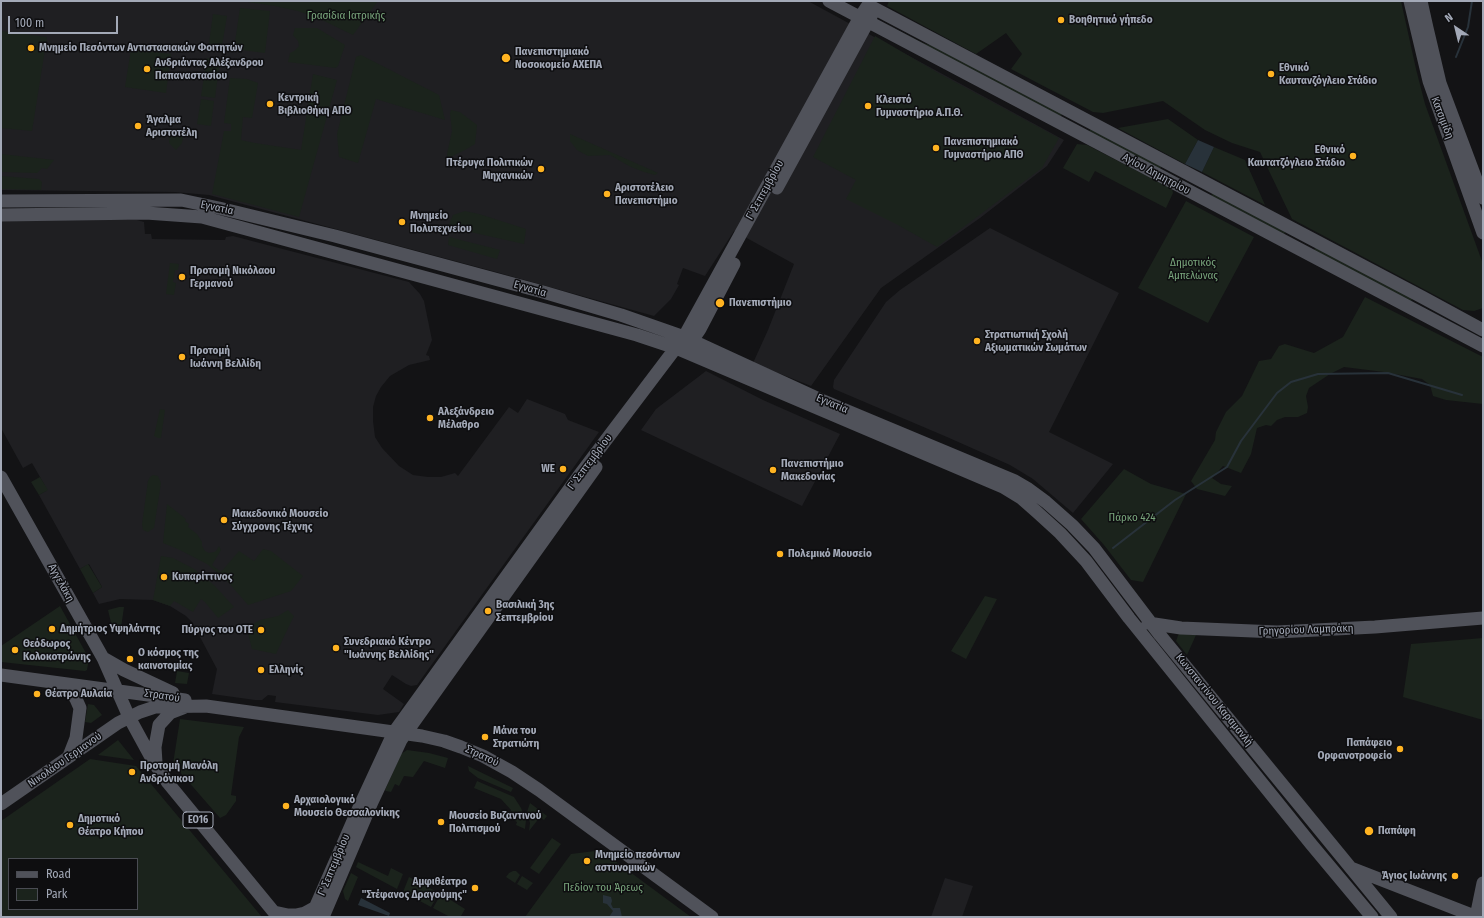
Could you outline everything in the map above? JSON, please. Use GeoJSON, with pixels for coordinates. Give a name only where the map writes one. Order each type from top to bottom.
{"type":"FeatureCollection","features":[{"type":"Feature","properties":{"kind":"main road","name":"Αγίου Δημητρίου"},"geometry":{"type":"LineString","coordinates":[[829,1],[1483,346]]}},
{"type":"Feature","properties":{"kind":"main road","name":"Κατσιμίδη"},"geometry":{"type":"LineString","coordinates":[[1410,1],[1429,81],[1483,232]]}},
{"type":"Feature","properties":{"kind":"main road","name":"Κατσιμίδη"},"geometry":{"type":"LineString","coordinates":[[1422,1],[1426,28],[1440,82],[1483,198]]}},
{"type":"Feature","properties":{"kind":"main road","name":"Αγίου Δημητρίου"},"geometry":{"type":"LineString","coordinates":[[868,5],[1483,330]]}},
{"type":"Feature","properties":{"kind":"main road","name":"Γ' Σεπτεμβρίου"},"geometry":{"type":"LineString","coordinates":[[317,914],[356,814],[400,733],[540,537],[578,477],[684,344],[864,19],[868,5]]}},
{"type":"Feature","properties":{"kind":"main road"},"geometry":{"type":"LineString","coordinates":[[1068,110],[1073,121],[1073,130]]}},
{"type":"Feature","properties":{"kind":"main road"},"geometry":{"type":"LineString","coordinates":[[1162,177],[1169,164]]}},
{"type":"Feature","properties":{"kind":"main road"},"geometry":{"type":"LineString","coordinates":[[1202,198],[1210,185]]}},
{"type":"Feature","properties":{"kind":"main road","name":"Εγνατία"},"geometry":{"type":"LineString","coordinates":[[1,201],[181,200],[379,247],[543,292],[621,315],[998,485],[1026,494]]}},
{"type":"Feature","properties":{"kind":"main road","name":"Εγνατία"},"geometry":{"type":"LineString","coordinates":[[1,215],[146,213],[202,217],[637,334],[684,344]]}},
{"type":"Feature","properties":{"kind":"main road"},"geometry":{"type":"LineString","coordinates":[[1466,320],[1477,320],[1483,318]]}},
{"type":"Feature","properties":{"kind":"main road","name":"Αγγελάκη"},"geometry":{"type":"LineString","coordinates":[[1,477],[103,658],[118,691]]}},
{"type":"Feature","properties":{"kind":"main road","name":"Κωνσταντίνου Καραμανλή"},"geometry":{"type":"LineString","coordinates":[[1026,494],[1060,534],[1086,561],[1129,618],[1372,917]]}},
{"type":"Feature","properties":{"kind":"main road","name":"Κωνσταντίνου Καραμανλή"},"geometry":{"type":"LineString","coordinates":[[1026,494],[1068,522],[1085,538],[1151,623],[1391,917]]}},
{"type":"Feature","properties":{"kind":"main road","name":"Γρηγορίου Λαμπράκη"},"geometry":{"type":"LineString","coordinates":[[1129,618],[1180,628],[1277,632],[1375,627],[1483,618]]}},
{"type":"Feature","properties":{"kind":"main road"},"geometry":{"type":"LineString","coordinates":[[103,658],[156,686],[206,706]]}},
{"type":"Feature","properties":{"kind":"main road","name":"Στρατού"},"geometry":{"type":"LineString","coordinates":[[1,675],[186,700],[206,706],[400,733],[437,739],[454,744],[475,752],[512,772],[539,790],[712,917]]}},
{"type":"Feature","properties":{"kind":"main road"},"geometry":{"type":"LineString","coordinates":[[65,684],[76,699],[80,708],[76,738],[69,756]]}},
{"type":"Feature","properties":{"kind":"main road","name":"ΕΟ16"},"geometry":{"type":"LineString","coordinates":[[118,691],[129,717],[158,768],[178,795],[276,914]]}},
{"type":"Feature","properties":{"kind":"main road"},"geometry":{"type":"LineString","coordinates":[[158,768],[155,760],[155,747],[157,730],[162,722],[170,713],[176,710],[189,707],[206,706]]}},
{"type":"Feature","properties":{"kind":"main road","name":"Στρατού"},"geometry":{"type":"LineString","coordinates":[[129,717],[155,707],[206,706]]}},
{"type":"Feature","properties":{"kind":"main road","name":"Νικολάου Γερμανού"},"geometry":{"type":"LineString","coordinates":[[1,804],[69,756],[129,717]]}},
{"type":"Feature","properties":{"kind":"main road"},"geometry":{"type":"LineString","coordinates":[[1351,868],[1476,917],[1483,883]]}},
{"type":"Feature","properties":{"kind":"main road"},"geometry":{"type":"LineString","coordinates":[[1333,870],[1457,917]]}},
{"type":"Feature","properties":{"kind":"main road"},"geometry":{"type":"LineString","coordinates":[[276,914],[317,914]]}},
{"type":"Feature","properties":{"kind":"shaded area","name":"Αριστοτέλειο Πανεπιστήμιο"},"geometry":{"type":"Polygon","coordinates":[[[1,1],[808,1],[1064,140],[1047,166],[980,218],[881,288],[811,386],[753,363],[768,330],[794,264],[734,231],[705,276],[683,268],[677,284],[679,285],[671,299],[654,316],[209,195],[174,192],[1,190],[1,1]]]}},
{"type":"Feature","properties":{"kind":"shaded area"},"geometry":{"type":"Polygon","coordinates":[[[1198,140],[1214,147],[1202,172],[1185,164],[1198,140]]]}},
{"type":"Feature","properties":{"kind":"shaded area"},"geometry":{"type":"Polygon","coordinates":[[[137,220],[144,222],[145,234],[151,234],[152,239],[225,240],[226,237],[233,236],[409,282],[424,301],[432,340],[426,355],[429,356],[430,360],[409,365],[390,376],[376,396],[373,407],[373,421],[375,437],[382,448],[399,466],[413,475],[441,477],[455,473],[458,476],[509,407],[518,413],[527,399],[565,414],[568,420],[599,432],[417,685],[411,686],[406,684],[392,675],[383,689],[404,704],[399,712],[378,715],[275,702],[276,696],[268,695],[262,700],[255,700],[212,694],[217,669],[192,622],[186,616],[170,606],[153,600],[120,599],[99,604],[93,593],[102,587],[101,585],[89,564],[80,569],[39,495],[47,490],[40,477],[32,463],[23,468],[1,428],[1,221],[137,220]]]}},
{"type":"Feature","properties":{"kind":"shaded area","name":"Στρατιωτική Σχολή Αξιωματικών Σωμάτων"},"geometry":{"type":"Polygon","coordinates":[[[990,228],[1119,293],[1049,432],[1113,464],[1073,513],[1033,479],[1010,465],[834,389],[833,387],[834,380],[886,302],[900,290],[990,228]]]}},
{"type":"Feature","properties":{"kind":"shaded area","name":"Πανεπιστήμιο Μακεδονίας"},"geometry":{"type":"Polygon","coordinates":[[[706,371],[763,400],[840,434],[802,506],[641,430],[656,409],[706,371]]]}},
{"type":"Feature","properties":{"kind":"shaded area"},"geometry":{"type":"Polygon","coordinates":[[[945,878],[973,886],[962,917],[931,917],[945,878]]]}},
{"type":"Feature","properties":{"kind":"shaded area"},"geometry":{"type":"Polygon","coordinates":[[[603,895],[611,897],[611,904],[613,908],[620,908],[622,917],[609,917],[613,911],[607,904],[603,903],[603,895]]]}},
{"type":"Feature","properties":{"kind":"shaded area"},"geometry":{"type":"Polygon","coordinates":[[[361,898],[390,913],[389,916],[358,905],[361,898]]]}},
{"type":"Feature","properties":{"kind":"green space","name":"Γρασίδια Ιατρικής"},"geometry":{"type":"Polygon","coordinates":[[[241,1],[378,1],[353,35],[320,19],[298,11],[241,1]]]}},
{"type":"Feature","properties":{"kind":"green space","name":"Εθνικό Καυτατζόγλειο Στάδιο"},"geometry":{"type":"Polygon","coordinates":[[[889,1],[1401,1],[1425,104],[1483,264],[1483,308],[1474,311],[1463,310],[1292,219],[1260,152],[1232,143],[1205,130],[1163,101],[1103,113],[1093,112],[1011,69],[1022,54],[1006,33],[976,54],[887,6],[889,1]]]}},
{"type":"Feature","properties":{"kind":"green space"},"geometry":{"type":"Polygon","coordinates":[[[240,8],[270,11],[265,53],[234,49],[240,8]]]}},
{"type":"Feature","properties":{"kind":"green space"},"geometry":{"type":"Polygon","coordinates":[[[213,14],[227,16],[221,52],[208,50],[213,14]]]}},
{"type":"Feature","properties":{"kind":"green space"},"geometry":{"type":"Polygon","coordinates":[[[884,23],[923,43],[941,48],[1063,112],[1060,118],[883,24],[884,23]]]}},
{"type":"Feature","properties":{"kind":"green space"},"geometry":{"type":"Polygon","coordinates":[[[295,28],[317,28],[345,45],[338,66],[336,68],[288,62],[290,53],[299,46],[298,41],[293,35],[295,28]]]}},
{"type":"Feature","properties":{"kind":"green space"},"geometry":{"type":"Polygon","coordinates":[[[1,31],[47,37],[32,131],[1,128],[1,31]]]}},
{"type":"Feature","properties":{"kind":"green space","name":"Πανεπιστημιακό Γυμναστήριο ΑΠΘ"},"geometry":{"type":"Polygon","coordinates":[[[875,36],[940,74],[1059,138],[1042,168],[937,247],[898,225],[846,199],[856,180],[813,157],[875,36]]]}},
{"type":"Feature","properties":{"kind":"green space"},"geometry":{"type":"Polygon","coordinates":[[[131,49],[171,54],[166,93],[125,87],[131,49]]]}},
{"type":"Feature","properties":{"kind":"green space"},"geometry":{"type":"Polygon","coordinates":[[[361,55],[439,95],[445,120],[376,99],[358,163],[339,157],[337,134],[356,57],[361,55]]]}},
{"type":"Feature","properties":{"kind":"green space"},"geometry":{"type":"Polygon","coordinates":[[[207,58],[220,60],[215,98],[201,96],[207,58]]]}},
{"type":"Feature","properties":{"kind":"green space"},"geometry":{"type":"Polygon","coordinates":[[[313,74],[337,80],[299,217],[212,194],[224,131],[231,131],[231,124],[224,123],[230,78],[247,79],[258,83],[252,118],[243,117],[241,140],[301,150],[313,74]]]}},
{"type":"Feature","properties":{"kind":"green space"},"geometry":{"type":"Polygon","coordinates":[[[201,99],[214,101],[211,126],[197,124],[201,99]]]}},
{"type":"Feature","properties":{"kind":"green space"},"geometry":{"type":"Polygon","coordinates":[[[451,110],[460,112],[477,125],[475,144],[448,158],[447,154],[452,131],[451,110]]]}},
{"type":"Feature","properties":{"kind":"green space"},"geometry":{"type":"Polygon","coordinates":[[[1168,119],[1198,140],[1185,164],[1118,128],[1168,119]]]}},
{"type":"Feature","properties":{"kind":"green space"},"geometry":{"type":"Polygon","coordinates":[[[1090,129],[1162,165],[1159,171],[1089,132],[1090,129]]]}},
{"type":"Feature","properties":{"kind":"green space"},"geometry":{"type":"Polygon","coordinates":[[[170,130],[184,131],[182,143],[176,150],[169,143],[170,130]]]}},
{"type":"Feature","properties":{"kind":"green space"},"geometry":{"type":"Polygon","coordinates":[[[570,134],[658,173],[655,175],[644,172],[629,166],[610,155],[588,156],[577,150],[570,141],[570,134]]]}},
{"type":"Feature","properties":{"kind":"green space"},"geometry":{"type":"Polygon","coordinates":[[[1077,144],[1087,145],[1172,189],[1173,193],[1166,208],[1095,171],[1089,182],[1063,168],[1077,144]]]}},
{"type":"Feature","properties":{"kind":"green space"},"geometry":{"type":"Polygon","coordinates":[[[1214,147],[1245,160],[1265,205],[1202,172],[1214,147]]]}},
{"type":"Feature","properties":{"kind":"green space"},"geometry":{"type":"Polygon","coordinates":[[[1,154],[54,160],[47,169],[42,168],[37,173],[1,172],[1,154]]]}},
{"type":"Feature","properties":{"kind":"green space"},"geometry":{"type":"Polygon","coordinates":[[[1,176],[39,179],[42,182],[41,190],[1,189],[1,176]]]}},
{"type":"Feature","properties":{"kind":"green space"},"geometry":{"type":"Polygon","coordinates":[[[1213,192],[1286,231],[1283,236],[1211,197],[1213,192]]]}},
{"type":"Feature","properties":{"kind":"green space","name":"Δημοτικός Αμπελώνας"},"geometry":{"type":"Polygon","coordinates":[[[1186,201],[1254,237],[1208,323],[1138,288],[1186,201]]]}},
{"type":"Feature","properties":{"kind":"green space"},"geometry":{"type":"Polygon","coordinates":[[[465,211],[526,229],[524,244],[448,227],[453,215],[465,211]]]}},
{"type":"Feature","properties":{"kind":"green space"},"geometry":{"type":"Polygon","coordinates":[[[449,237],[500,250],[497,259],[448,245],[449,237]]]}},
{"type":"Feature","properties":{"kind":"green space"},"geometry":{"type":"Polygon","coordinates":[[[1316,247],[1413,298],[1410,303],[1313,251],[1316,247]]]}},
{"type":"Feature","properties":{"kind":"green space"},"geometry":{"type":"Polygon","coordinates":[[[170,263],[179,264],[178,270],[175,270],[173,282],[176,283],[174,295],[166,294],[170,263]]]}},
{"type":"Feature","properties":{"kind":"green space"},"geometry":{"type":"Polygon","coordinates":[[[1365,297],[1483,357],[1483,404],[1446,400],[1433,396],[1430,385],[1422,379],[1344,367],[1330,374],[1309,388],[1306,396],[1308,407],[1307,413],[1298,417],[1285,417],[1277,420],[1271,426],[1266,425],[1257,428],[1251,454],[1241,473],[1223,466],[1212,478],[1221,484],[1232,486],[1225,496],[1197,489],[1191,481],[1215,440],[1216,432],[1226,412],[1242,396],[1259,361],[1271,359],[1279,346],[1285,344],[1314,353],[1343,337],[1365,297]]]}},
{"type":"Feature","properties":{"kind":"green space"},"geometry":{"type":"Polygon","coordinates":[[[160,409],[165,410],[161,438],[158,438],[154,436],[160,409]]]}},
{"type":"Feature","properties":{"kind":"green space","name":"Πάρκο 424"},"geometry":{"type":"Polygon","coordinates":[[[1124,469],[1151,484],[1186,494],[1143,582],[1131,580],[1104,545],[1081,519],[1124,469]]]}},
{"type":"Feature","properties":{"kind":"green space"},"geometry":{"type":"Polygon","coordinates":[[[153,475],[158,476],[161,483],[154,528],[148,532],[143,530],[142,524],[148,481],[153,475]]]}},
{"type":"Feature","properties":{"kind":"green space"},"geometry":{"type":"Polygon","coordinates":[[[40,477],[48,490],[39,495],[31,482],[40,477]]]}},
{"type":"Feature","properties":{"kind":"green space"},"geometry":{"type":"Polygon","coordinates":[[[167,504],[186,519],[185,521],[189,524],[188,527],[197,534],[205,551],[209,553],[214,552],[219,546],[221,550],[212,565],[221,572],[239,551],[254,561],[263,549],[271,551],[303,576],[291,591],[248,605],[228,582],[207,564],[163,543],[167,504]]]}},
{"type":"Feature","properties":{"kind":"green space"},"geometry":{"type":"Polygon","coordinates":[[[161,556],[173,558],[194,569],[215,586],[234,607],[218,618],[201,599],[193,612],[174,601],[170,606],[153,600],[161,556]]]}},
{"type":"Feature","properties":{"kind":"green space"},"geometry":{"type":"Polygon","coordinates":[[[88,564],[102,587],[93,593],[80,569],[88,564]]]}},
{"type":"Feature","properties":{"kind":"green space"},"geometry":{"type":"Polygon","coordinates":[[[985,596],[997,599],[966,659],[951,651],[985,596]]]}},
{"type":"Feature","properties":{"kind":"green space"},"geometry":{"type":"Polygon","coordinates":[[[60,606],[89,659],[87,670],[1,662],[1,646],[60,606]]]}},
{"type":"Feature","properties":{"kind":"green space"},"geometry":{"type":"Polygon","coordinates":[[[124,607],[121,628],[112,627],[108,610],[124,607]]]}},
{"type":"Feature","properties":{"kind":"green space"},"geometry":{"type":"Polygon","coordinates":[[[288,610],[294,616],[276,654],[252,649],[248,633],[250,626],[260,620],[278,616],[288,610]]]}},
{"type":"Feature","properties":{"kind":"green space"},"geometry":{"type":"Polygon","coordinates":[[[1179,633],[1196,635],[1187,655],[1176,641],[1179,633]]]}},
{"type":"Feature","properties":{"kind":"green space"},"geometry":{"type":"Polygon","coordinates":[[[1483,638],[1483,720],[1403,697],[1411,644],[1483,638]]]}},
{"type":"Feature","properties":{"kind":"green space"},"geometry":{"type":"Polygon","coordinates":[[[177,671],[189,673],[187,684],[175,683],[177,671]]]}},
{"type":"Feature","properties":{"kind":"green space"},"geometry":{"type":"Polygon","coordinates":[[[88,704],[94,705],[102,715],[91,723],[85,722],[88,704]]]}},
{"type":"Feature","properties":{"kind":"green space"},"geometry":{"type":"Polygon","coordinates":[[[180,719],[244,727],[239,737],[231,795],[236,796],[236,801],[226,815],[220,818],[173,764],[180,719]]]}},
{"type":"Feature","properties":{"kind":"green space"},"geometry":{"type":"Polygon","coordinates":[[[118,740],[134,760],[98,755],[118,740]]]}},
{"type":"Feature","properties":{"kind":"green space"},"geometry":{"type":"Polygon","coordinates":[[[407,750],[429,753],[448,758],[445,768],[424,761],[413,777],[404,776],[399,786],[395,784],[391,792],[386,791],[385,790],[401,754],[407,750]]]}},
{"type":"Feature","properties":{"kind":"green space"},"geometry":{"type":"Polygon","coordinates":[[[90,759],[136,766],[262,917],[1,917],[1,821],[90,759]]]}},
{"type":"Feature","properties":{"kind":"green space"},"geometry":{"type":"Polygon","coordinates":[[[468,766],[513,788],[511,792],[478,778],[469,771],[468,766]]]}},
{"type":"Feature","properties":{"kind":"green space"},"geometry":{"type":"Polygon","coordinates":[[[477,781],[514,797],[526,820],[525,829],[516,825],[517,822],[508,817],[511,810],[501,799],[474,788],[477,781]]]}},
{"type":"Feature","properties":{"kind":"green space"},"geometry":{"type":"Polygon","coordinates":[[[530,803],[547,816],[544,820],[540,817],[529,831],[530,823],[527,812],[530,803]]]}},
{"type":"Feature","properties":{"kind":"green space"},"geometry":{"type":"Polygon","coordinates":[[[552,838],[561,844],[539,874],[530,868],[552,838]]]}},
{"type":"Feature","properties":{"kind":"green space","name":"Πεδίον του Άρεως"},"geometry":{"type":"Polygon","coordinates":[[[603,850],[611,855],[611,858],[691,917],[525,917],[571,854],[603,850]]]}},
{"type":"Feature","properties":{"kind":"green space"},"geometry":{"type":"Polygon","coordinates":[[[358,862],[388,876],[391,868],[403,874],[397,889],[356,867],[358,862]]]}},
{"type":"Feature","properties":{"kind":"green space"},"geometry":{"type":"Polygon","coordinates":[[[513,871],[516,871],[520,875],[515,883],[506,877],[513,871]]]}},
{"type":"Feature","properties":{"kind":"green space"},"geometry":{"type":"Polygon","coordinates":[[[351,873],[358,877],[348,901],[345,899],[343,891],[351,873]]]}},
{"type":"Feature","properties":{"kind":"green space"},"geometry":{"type":"Polygon","coordinates":[[[522,876],[533,883],[527,890],[517,884],[522,876]]]}},
{"type":"Feature","properties":{"kind":"green space"},"geometry":{"type":"Polygon","coordinates":[[[409,877],[439,893],[431,907],[403,892],[409,877]]]}},
{"type":"Feature","properties":{"kind":"green space"},"geometry":{"type":"Polygon","coordinates":[[[441,894],[465,909],[461,916],[462,917],[450,917],[433,908],[441,894]]]}},
{"type":"Feature","properties":{"kind":"waterway"},"geometry":{"type":"LineString","coordinates":[[1456,57],[1468,27],[1472,1]]}},
{"type":"Feature","properties":{"kind":"waterway"},"geometry":{"type":"LineString","coordinates":[[1113,548],[1175,500],[1227,467],[1241,441],[1277,393],[1291,382],[1318,374],[1388,373],[1462,395]]}},
{"type":"Feature","properties":{"kind":"place","name":"Βοηθητικό γήπεδο"},"geometry":{"type":"Point","coordinates":[1061,20]}},
{"type":"Feature","properties":{"kind":"place","name":"Μνημείο Πεσόντων Αντιστασιακών Φοιτητών"},"geometry":{"type":"Point","coordinates":[31,48]}},
{"type":"Feature","properties":{"kind":"place","name":"Πανεπιστημιακό Νοσοκομείο ΑΧΕΠΑ"},"geometry":{"type":"Point","coordinates":[506,58]}},
{"type":"Feature","properties":{"kind":"place","name":"Ανδριάντας Αλέξανδρου Παπαναστασίου"},"geometry":{"type":"Point","coordinates":[147,69]}},
{"type":"Feature","properties":{"kind":"place","name":"Εθνικό Καυτανζόγλειο Στάδιο"},"geometry":{"type":"Point","coordinates":[1271,74]}},
{"type":"Feature","properties":{"kind":"place","name":"Κεντρική Βιβλιοθήκη ΑΠΘ"},"geometry":{"type":"Point","coordinates":[270,104]}},
{"type":"Feature","properties":{"kind":"place","name":"Κλειστό Γυμναστήριο Α.Π.Θ."},"geometry":{"type":"Point","coordinates":[868,106]}},
{"type":"Feature","properties":{"kind":"place","name":"Άγαλμα Αριστοτέλη"},"geometry":{"type":"Point","coordinates":[138,126]}},
{"type":"Feature","properties":{"kind":"place","name":"Πανεπιστημιακό Γυμναστήριο ΑΠΘ"},"geometry":{"type":"Point","coordinates":[936,148]}},
{"type":"Feature","properties":{"kind":"place","name":"Εθνικό Καυτατζόγλειο Στάδιο"},"geometry":{"type":"Point","coordinates":[1353,156]}},
{"type":"Feature","properties":{"kind":"place","name":"Πτέρυγα Πολιτικών Μηχανικών"},"geometry":{"type":"Point","coordinates":[541,169]}},
{"type":"Feature","properties":{"kind":"place","name":"Αριστοτέλειο Πανεπιστήμιο"},"geometry":{"type":"Point","coordinates":[607,194]}},
{"type":"Feature","properties":{"kind":"place","name":"Μνημείο Πολυτεχνείου"},"geometry":{"type":"Point","coordinates":[402,222]}},
{"type":"Feature","properties":{"kind":"place","name":"Προτομή Νικόλαου Γερμανού"},"geometry":{"type":"Point","coordinates":[182,277]}},
{"type":"Feature","properties":{"kind":"place","name":"Πανεπιστήμιο"},"geometry":{"type":"Point","coordinates":[720,303]}},
{"type":"Feature","properties":{"kind":"place","name":"Στρατιωτική Σχολή Αξιωματικών Σωμάτων"},"geometry":{"type":"Point","coordinates":[977,341]}},
{"type":"Feature","properties":{"kind":"place","name":"Προτομή Ιωάννη Βελλίδη"},"geometry":{"type":"Point","coordinates":[182,357]}},
{"type":"Feature","properties":{"kind":"place","name":"Αλεξάνδρειο Μέλαθρο"},"geometry":{"type":"Point","coordinates":[430,418]}},
{"type":"Feature","properties":{"kind":"place","name":"WE"},"geometry":{"type":"Point","coordinates":[563,469]}},
{"type":"Feature","properties":{"kind":"place","name":"Πανεπιστήμιο Μακεδονίας"},"geometry":{"type":"Point","coordinates":[773,470]}},
{"type":"Feature","properties":{"kind":"place","name":"Μακεδονικό Μουσείο Σύγχρονης Τέχνης"},"geometry":{"type":"Point","coordinates":[224,520]}},
{"type":"Feature","properties":{"kind":"place","name":"Πολεμικό Μουσείο"},"geometry":{"type":"Point","coordinates":[780,554]}},
{"type":"Feature","properties":{"kind":"place","name":"Κυπαρίττινος"},"geometry":{"type":"Point","coordinates":[164,577]}},
{"type":"Feature","properties":{"kind":"place","name":"Βασιλική 3ης Σεπτεμβρίου"},"geometry":{"type":"Point","coordinates":[488,611]}},
{"type":"Feature","properties":{"kind":"place","name":"Δημήτριος Υψηλάντης"},"geometry":{"type":"Point","coordinates":[52,629]}},
{"type":"Feature","properties":{"kind":"place","name":"Πύργος του ΟΤΕ"},"geometry":{"type":"Point","coordinates":[261,630]}},
{"type":"Feature","properties":{"kind":"place","name":"Συνεδριακό Κέντρο \"Ιωάννης Βελλίδης\""},"geometry":{"type":"Point","coordinates":[336,648]}},
{"type":"Feature","properties":{"kind":"place","name":"Θεόδωρος Κολοκοτρώνης"},"geometry":{"type":"Point","coordinates":[15,650]}},
{"type":"Feature","properties":{"kind":"place","name":"Ο κόσμος της καινοτομίας"},"geometry":{"type":"Point","coordinates":[130,659]}},
{"type":"Feature","properties":{"kind":"place","name":"Ελληνίς"},"geometry":{"type":"Point","coordinates":[261,670]}},
{"type":"Feature","properties":{"kind":"place","name":"Θέατρο Αυλαία"},"geometry":{"type":"Point","coordinates":[37,694]}},
{"type":"Feature","properties":{"kind":"place","name":"Μάνα του Στρατιώτη"},"geometry":{"type":"Point","coordinates":[485,737]}},
{"type":"Feature","properties":{"kind":"place","name":"Παπάφειο Ορφανοτροφείο"},"geometry":{"type":"Point","coordinates":[1400,749]}},
{"type":"Feature","properties":{"kind":"place","name":"Προτομή Μανόλη Ανδρόνικου"},"geometry":{"type":"Point","coordinates":[132,772]}},
{"type":"Feature","properties":{"kind":"place","name":"Αρχαιολογικό Μουσείο Θεσσαλονίκης"},"geometry":{"type":"Point","coordinates":[286,806]}},
{"type":"Feature","properties":{"kind":"place","name":"Μουσείο Βυζαντινού Πολιτισμού"},"geometry":{"type":"Point","coordinates":[441,822]}},
{"type":"Feature","properties":{"kind":"place","name":"Δημοτικό Θέατρο Κήπου"},"geometry":{"type":"Point","coordinates":[70,825]}},
{"type":"Feature","properties":{"kind":"place","name":"Παπάφη"},"geometry":{"type":"Point","coordinates":[1369,831]}},
{"type":"Feature","properties":{"kind":"place","name":"Μνημείο πεσόντων αστυνομικών"},"geometry":{"type":"Point","coordinates":[587,861]}},
{"type":"Feature","properties":{"kind":"place","name":"Άγιος Ιωάννης"},"geometry":{"type":"Point","coordinates":[1455,876]}},
{"type":"Feature","properties":{"kind":"place","name":"Αμφιθέατρο \"Στέφανος Δραγούμης\""},"geometry":{"type":"Point","coordinates":[475,888]}}]}
